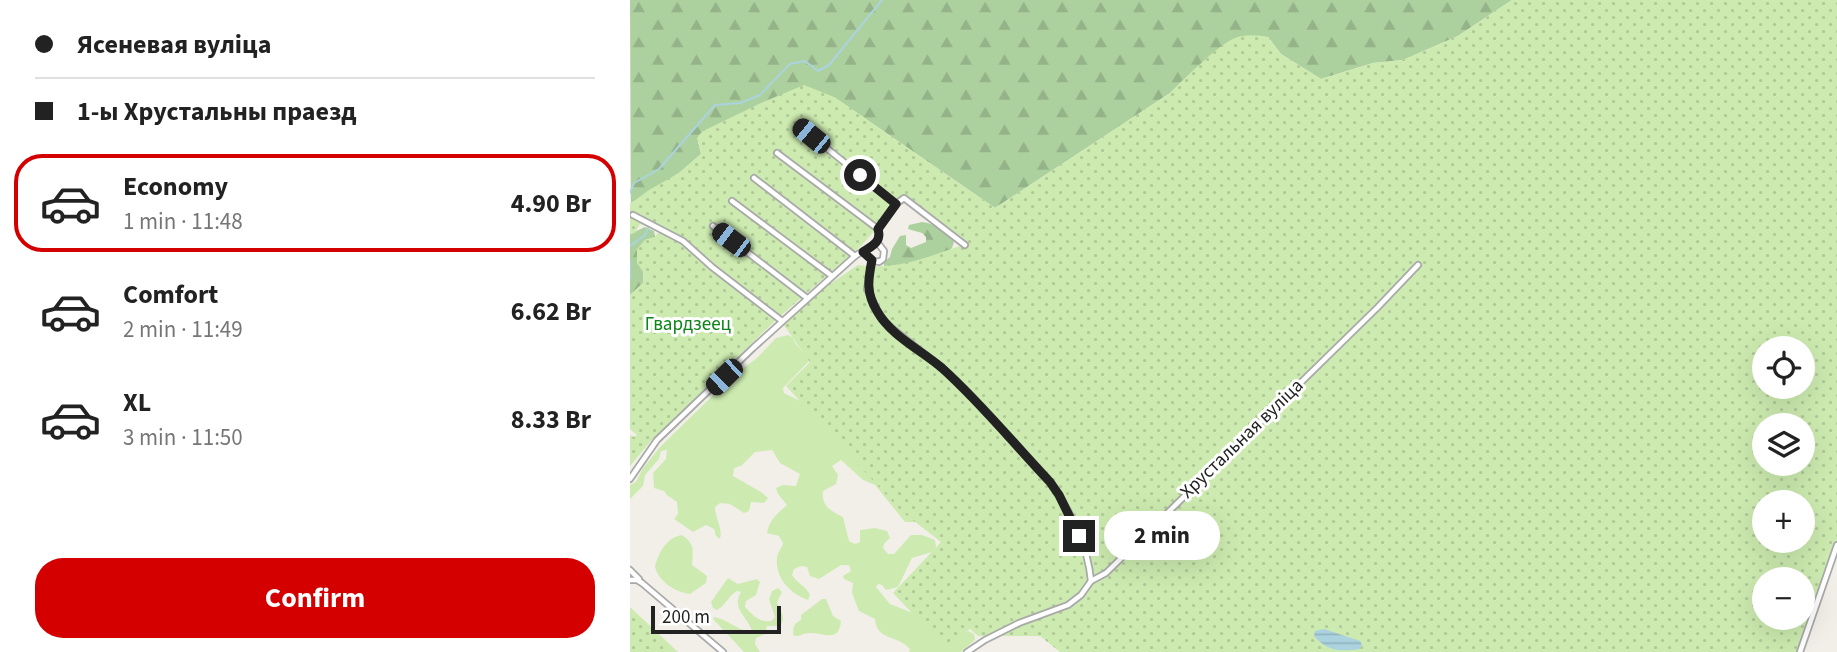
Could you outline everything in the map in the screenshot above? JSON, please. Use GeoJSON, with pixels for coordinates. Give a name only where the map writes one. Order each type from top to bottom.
{"type":"FeatureCollection","features":[{"type":"Feature","properties":{"kind":"street"},"geometry":{"type":"LineString","coordinates":[[797,125],[896,204]]}},
{"type":"Feature","properties":{"kind":"street"},"geometry":{"type":"LineString","coordinates":[[777,153],[878,229]]}},
{"type":"Feature","properties":{"kind":"street"},"geometry":{"type":"LineString","coordinates":[[754,178],[855,256]]}},
{"type":"Feature","properties":{"kind":"street"},"geometry":{"type":"LineString","coordinates":[[630,479],[657,440],[807,298],[855,256],[877,242],[878,229],[896,204],[904,198],[965,245]]}},
{"type":"Feature","properties":{"kind":"street"},"geometry":{"type":"LineString","coordinates":[[732,201],[832,276]]}},
{"type":"Feature","properties":{"kind":"street"},"geometry":{"type":"LineString","coordinates":[[633,215],[683,241],[782,321]]}},
{"type":"Feature","properties":{"kind":"street"},"geometry":{"type":"LineString","coordinates":[[713,226],[807,298]]}},
{"type":"Feature","properties":{"kind":"street"},"geometry":{"type":"LineString","coordinates":[[863,252],[879,262],[884,256],[882,246],[877,242]]}},
{"type":"Feature","properties":{"kind":"street"},"geometry":{"type":"LineString","coordinates":[[872,260],[867,289],[882,320],[972,397],[1050,482],[1083,542],[1090,565],[1091,580]]}},
{"type":"Feature","properties":{"kind":"street","name":"Хрустальная вуліца"},"geometry":{"type":"LineString","coordinates":[[968,652],[1019,623],[1068,605],[1081,595],[1091,580],[1106,573],[1418,265]]}},
{"type":"Feature","properties":{"kind":"street"},"geometry":{"type":"LineString","coordinates":[[1800,652],[1837,545]]}},
{"type":"Feature","properties":{"kind":"street"},"geometry":{"type":"LineString","coordinates":[[630,570],[723,652]]}},
{"type":"Feature","properties":{"kind":"street"},"geometry":{"type":"LineString","coordinates":[[630,580],[642,583]]}},
{"type":"Feature","properties":{"kind":"green space"},"geometry":{"type":"Polygon","coordinates":[[[630,0],[1512,0],[1458,36],[1403,60],[1373,63],[1321,79],[1281,54],[1268,37],[1190,74],[1170,93],[995,208],[834,97],[697,137],[701,154],[679,173],[631,203],[630,0]]]}},
{"type":"Feature","properties":{"kind":"green space","name":"Гвардзеец"},"geometry":{"type":"Polygon","coordinates":[[[1512,0],[1837,0],[1837,550],[1815,616],[1815,567],[1752,567],[1752,630],[1810,630],[1803,652],[1060,652],[1040,636],[978,636],[970,629],[945,648],[893,593],[941,542],[901,511],[786,386],[810,362],[783,324],[815,294],[858,265],[899,264],[962,245],[902,200],[862,245],[777,319],[650,442],[630,466],[630,435],[637,435],[630,429],[630,295],[643,283],[644,273],[637,263],[637,249],[645,240],[655,237],[659,231],[640,224],[635,233],[630,234],[630,214],[636,219],[630,212],[630,204],[679,173],[701,154],[697,137],[703,131],[804,85],[834,97],[995,208],[1170,93],[1192,71],[1235,38],[1252,35],[1268,37],[1281,54],[1321,79],[1373,63],[1403,60],[1458,36],[1512,0]]]}},
{"type":"Feature","properties":{"kind":"green space"},"geometry":{"type":"Polygon","coordinates":[[[922,222],[936,226],[944,232],[954,242],[952,248],[944,255],[887,271],[883,263],[890,257],[900,236],[906,235],[906,245],[911,248],[926,242],[922,233],[908,229],[909,225],[922,222]]]}},
{"type":"Feature","properties":{"kind":"green space"},"geometry":{"type":"Polygon","coordinates":[[[645,227],[654,231],[655,237],[645,240],[643,283],[630,295],[630,234],[645,227]]]}},
{"type":"Feature","properties":{"kind":"green space"},"geometry":{"type":"Polygon","coordinates":[[[788,335],[810,360],[783,388],[784,393],[810,406],[918,518],[915,522],[905,522],[875,485],[863,480],[841,460],[832,466],[838,475],[836,484],[823,491],[825,504],[843,517],[849,541],[855,544],[860,542],[860,530],[875,528],[887,531],[890,538],[883,548],[888,554],[894,554],[911,535],[922,535],[935,540],[936,547],[932,552],[912,558],[898,587],[886,590],[878,584],[876,587],[890,604],[913,613],[931,626],[931,633],[946,642],[968,631],[974,634],[975,640],[961,652],[909,652],[910,649],[905,644],[879,631],[875,619],[859,611],[852,593],[853,583],[844,579],[843,576],[851,571],[849,565],[841,565],[819,579],[810,576],[807,567],[794,569],[792,575],[810,595],[808,600],[795,594],[785,584],[777,565],[777,556],[783,543],[779,536],[767,533],[777,514],[787,505],[776,488],[783,485],[796,486],[800,474],[780,463],[772,450],[755,452],[741,466],[734,468],[733,476],[768,498],[764,503],[751,502],[749,511],[744,513],[730,504],[720,503],[715,507],[720,539],[714,529],[706,525],[693,532],[674,519],[678,514],[677,502],[664,491],[654,488],[653,473],[666,459],[667,450],[661,451],[659,459],[645,475],[643,486],[630,499],[630,485],[636,482],[643,468],[661,446],[776,338],[788,335]]]}},
{"type":"Feature","properties":{"kind":"green space"},"geometry":{"type":"Polygon","coordinates":[[[682,535],[692,548],[692,565],[707,576],[706,583],[690,594],[668,585],[655,567],[664,546],[682,535]]]}},
{"type":"Feature","properties":{"kind":"green space"},"geometry":{"type":"Polygon","coordinates":[[[728,578],[738,584],[757,579],[760,582],[756,595],[746,601],[745,607],[763,621],[771,621],[775,617],[769,599],[772,591],[778,588],[782,592],[777,602],[783,617],[782,623],[780,626],[767,626],[765,634],[756,638],[755,644],[760,652],[744,652],[713,619],[719,618],[742,630],[752,631],[739,608],[738,598],[741,592],[734,593],[717,610],[713,608],[711,602],[728,578]]]}},
{"type":"Feature","properties":{"kind":"green space"},"geometry":{"type":"Polygon","coordinates":[[[822,599],[826,599],[833,616],[841,621],[837,632],[834,635],[793,635],[794,626],[801,620],[801,615],[822,599]]]}},
{"type":"Feature","properties":{"kind":"green space"},"geometry":{"type":"Polygon","coordinates":[[[630,607],[678,652],[630,652],[630,607]]]}},
{"type":"Feature","properties":{"kind":"water"},"geometry":{"type":"Polygon","coordinates":[[[1324,629],[1360,641],[1362,645],[1360,649],[1353,650],[1329,647],[1314,636],[1315,631],[1324,629]]]}},
{"type":"Feature","properties":{"kind":"waterway"},"geometry":{"type":"LineString","coordinates":[[630,193],[634,183],[659,169],[715,105],[740,103],[760,95],[790,64],[805,61],[818,71],[829,65],[882,0]]}},
{"type":"Feature","properties":{"kind":"waterway"},"geometry":{"type":"LineString","coordinates":[[630,246],[645,235],[648,228]]}},
{"type":"Feature","properties":{"kind":"waterway"},"geometry":{"type":"LineString","coordinates":[[630,262],[630,278]]}},
{"type":"Feature","properties":{"kind":"route"},"geometry":{"type":"LineString","coordinates":[[860,175],[896,204],[878,229],[877,242],[863,252],[872,260],[867,289],[877,312],[888,326],[942,368],[972,397],[1050,482],[1079,536]]}}]}
